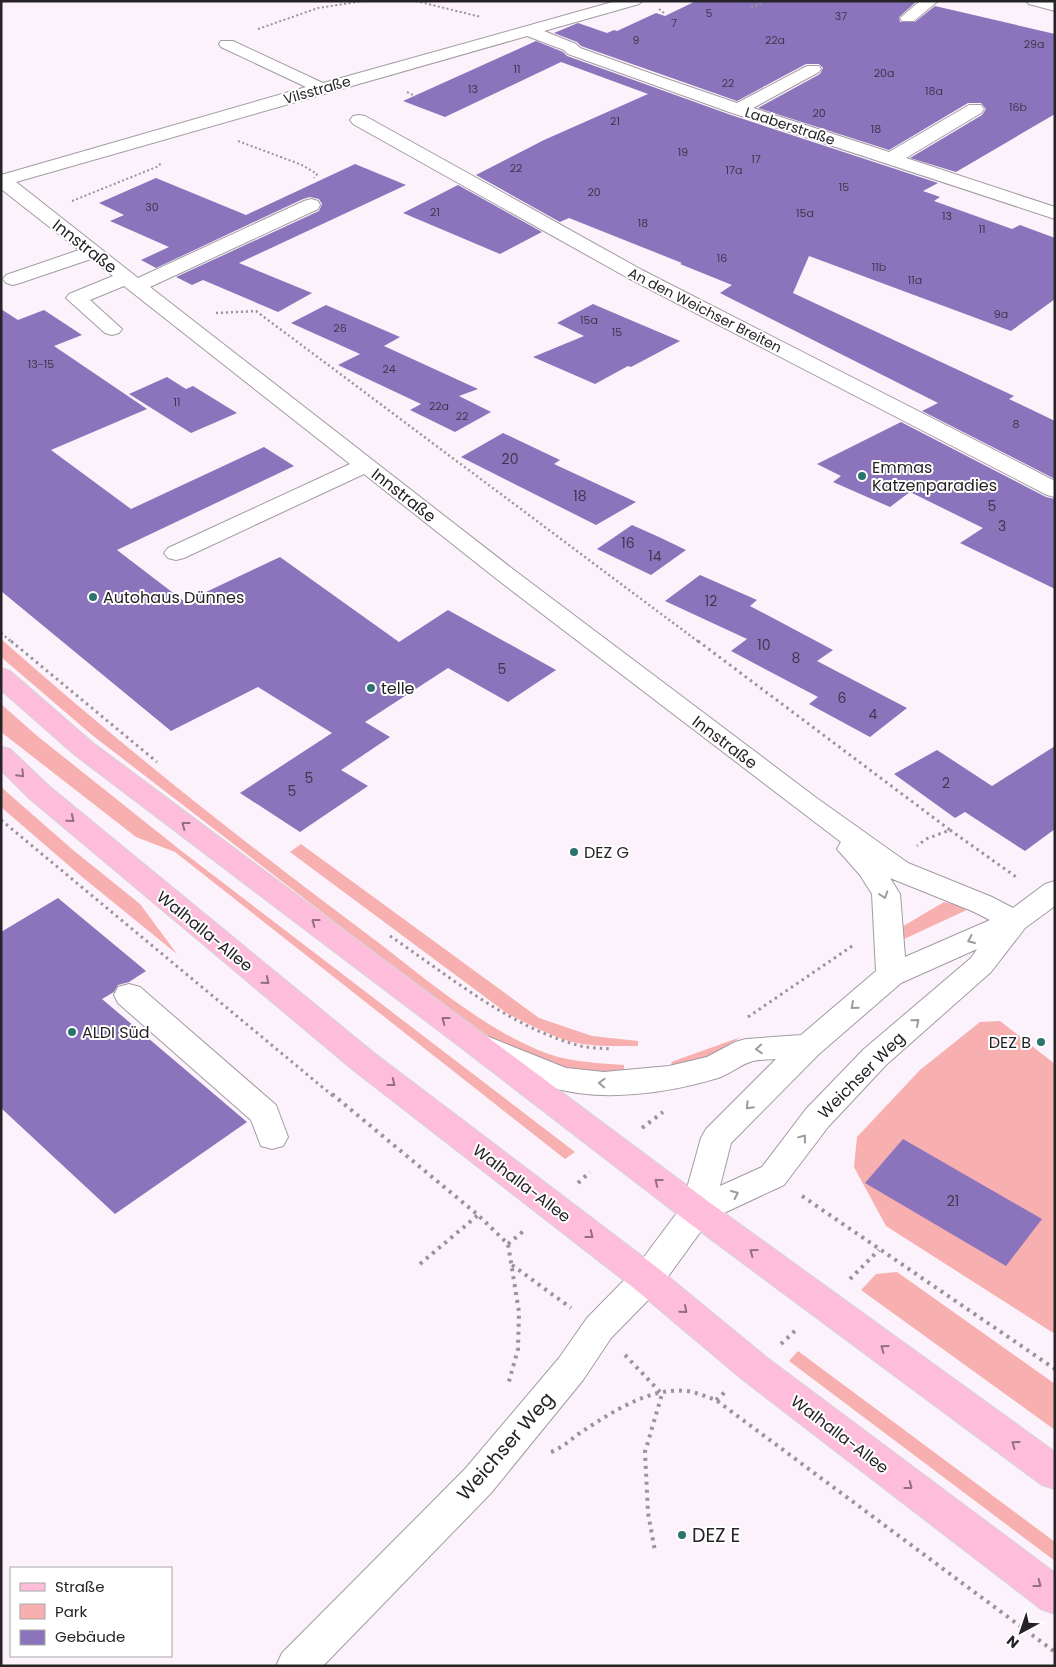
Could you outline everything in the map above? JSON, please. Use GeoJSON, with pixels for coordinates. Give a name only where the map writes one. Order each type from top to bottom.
{"type":"FeatureCollection","features":[{"type":"Feature","properties":{"kind":"main road"},"geometry":{"type":"LineString","coordinates":[[1,676],[84,749],[474,1041],[697,1211],[1055,1473]]}},
{"type":"Feature","properties":{"kind":"main road","name":"Walhalla-Allee"},"geometry":{"type":"LineString","coordinates":[[1,755],[40,793],[363,1061],[647,1279],[754,1368],[1055,1596]]}},
{"type":"Feature","properties":{"kind":"street","name":"Vilsstraße"},"geometry":{"type":"LineString","coordinates":[[2,181],[321,88],[634,1]]}},
{"type":"Feature","properties":{"kind":"street"},"geometry":{"type":"LineString","coordinates":[[908,18],[930,1]]}},
{"type":"Feature","properties":{"kind":"street"},"geometry":{"type":"LineString","coordinates":[[1034,1],[1055,6]]}},
{"type":"Feature","properties":{"kind":"street","name":"Laaberstraße"},"geometry":{"type":"LineString","coordinates":[[529,31],[570,47],[574,51],[652,80],[1053,211]]}},
{"type":"Feature","properties":{"kind":"street"},"geometry":{"type":"LineString","coordinates":[[227,44],[321,88]]}},
{"type":"Feature","properties":{"kind":"street"},"geometry":{"type":"LineString","coordinates":[[738,109],[813,69]]}},
{"type":"Feature","properties":{"kind":"street"},"geometry":{"type":"LineString","coordinates":[[890,159],[975,109]]}},
{"type":"Feature","properties":{"kind":"street","name":"An den Weichser Breiten"},"geometry":{"type":"LineString","coordinates":[[359,120],[473,186],[635,274],[1055,490]]}},
{"type":"Feature","properties":{"kind":"street","name":"Innstraße"},"geometry":{"type":"LineString","coordinates":[[2,181],[506,575],[808,806],[898,870],[982,904],[1015,921]]}},
{"type":"Feature","properties":{"kind":"street"},"geometry":{"type":"LineString","coordinates":[[112,329],[76,298],[131,282],[311,205]]}},
{"type":"Feature","properties":{"kind":"street"},"geometry":{"type":"LineString","coordinates":[[13,279],[92,252]]}},
{"type":"Feature","properties":{"kind":"street"},"geometry":{"type":"LineString","coordinates":[[176,553],[366,465]]}},
{"type":"Feature","properties":{"kind":"street","name":"Innstraße"},"geometry":{"type":"LineString","coordinates":[[808,806],[870,868],[886,894],[891,975]]}},
{"type":"Feature","properties":{"kind":"street","name":"Weichser Weg"},"geometry":{"type":"LineString","coordinates":[[296,1666],[478,1481],[571,1369],[599,1328],[647,1279],[697,1211],[717,1138],[808,1046],[891,975],[1015,921],[1050,894]]}},
{"type":"Feature","properties":{"kind":"street","name":"Weichser Weg"},"geometry":{"type":"LineString","coordinates":[[697,1211],[773,1176],[817,1118],[868,1064],[981,965],[1015,921]]}},
{"type":"Feature","properties":{"kind":"street"},"geometry":{"type":"LineString","coordinates":[[129,995],[265,1114],[272,1137]]}},
{"type":"Feature","properties":{"kind":"street"},"geometry":{"type":"LineString","coordinates":[[474,1041],[562,1079],[604,1084],[669,1078],[715,1066],[746,1050],[808,1046]]}},
{"type":"Feature","properties":{"kind":"path"},"geometry":{"type":"LineString","coordinates":[[246,53],[249,36],[259,28],[318,8],[363,1]]}},
{"type":"Feature","properties":{"kind":"path"},"geometry":{"type":"LineString","coordinates":[[416,1],[485,18]]}},
{"type":"Feature","properties":{"kind":"path"},"geometry":{"type":"LineString","coordinates":[[751,7],[763,4],[764,1]]}},
{"type":"Feature","properties":{"kind":"path"},"geometry":{"type":"LineString","coordinates":[[238,141],[302,165],[317,174],[317,177],[310,181]]}},
{"type":"Feature","properties":{"kind":"path"},"geometry":{"type":"LineString","coordinates":[[44,213],[159,166],[161,162]]}},
{"type":"Feature","properties":{"kind":"path"},"geometry":{"type":"LineString","coordinates":[[173,315],[256,310],[950,830],[1050,894]]}},
{"type":"Feature","properties":{"kind":"path"},"geometry":{"type":"LineString","coordinates":[[1,633],[159,764]]}},
{"type":"Feature","properties":{"kind":"path"},"geometry":{"type":"LineString","coordinates":[[1,820],[478,1215],[508,1244],[519,1312],[518,1348],[506,1395]]}},
{"type":"Feature","properties":{"kind":"path"},"geometry":{"type":"LineString","coordinates":[[898,870],[912,849],[926,839],[950,830]]}},
{"type":"Feature","properties":{"kind":"path"},"geometry":{"type":"LineString","coordinates":[[744,1020],[860,941],[888,926]]}},
{"type":"Feature","properties":{"kind":"path"},"geometry":{"type":"LineString","coordinates":[[389,935],[511,1018],[549,1036],[582,1046],[620,1050]]}},
{"type":"Feature","properties":{"kind":"path"},"geometry":{"type":"LineString","coordinates":[[773,1176],[1055,1369]]}},
{"type":"Feature","properties":{"kind":"path"},"geometry":{"type":"LineString","coordinates":[[420,1264],[478,1215]]}},
{"type":"Feature","properties":{"kind":"path"},"geometry":{"type":"LineString","coordinates":[[542,1454],[561,1449],[578,1434],[623,1406],[662,1394],[684,1391],[716,1400],[1055,1652]]}},
{"type":"Feature","properties":{"kind":"path"},"geometry":{"type":"LineString","coordinates":[[655,1551],[648,1513],[645,1452],[662,1394]]}},
{"type":"Feature","properties":{"kind":"green space"},"geometry":{"type":"Polygon","coordinates":[[[1,639],[90,716],[181,790],[273,863],[471,1013],[493,1027],[549,1054],[591,1063],[624,1065],[624,1075],[596,1076],[515,1055],[462,1020],[92,735],[1,657],[1,639]]]}},
{"type":"Feature","properties":{"kind":"green space"},"geometry":{"type":"Polygon","coordinates":[[[1,704],[36,735],[179,849],[575,1152],[565,1159],[175,852],[136,837],[1,732],[1,704]]]}},
{"type":"Feature","properties":{"kind":"green space"},"geometry":{"type":"Polygon","coordinates":[[[1,787],[73,850],[140,904],[177,954],[81,876],[1,807],[1,787]]]}},
{"type":"Feature","properties":{"kind":"green space"},"geometry":{"type":"Polygon","coordinates":[[[301,844],[539,1018],[592,1036],[638,1041],[638,1046],[580,1044],[548,1033],[508,1014],[290,852],[301,844]]]}},
{"type":"Feature","properties":{"kind":"green space"},"geometry":{"type":"Polygon","coordinates":[[[944,902],[971,908],[902,940],[900,928],[944,902]]]}},
{"type":"Feature","properties":{"kind":"green space"},"geometry":{"type":"Polygon","coordinates":[[[1000,1021],[1055,1064],[1055,1334],[886,1226],[854,1167],[857,1137],[920,1070],[980,1022],[1000,1021]]]}},
{"type":"Feature","properties":{"kind":"green space"},"geometry":{"type":"Polygon","coordinates":[[[741,1037],[712,1055],[674,1070],[671,1062],[741,1037]]]}},
{"type":"Feature","properties":{"kind":"green space"},"geometry":{"type":"Polygon","coordinates":[[[897,1272],[1055,1384],[1055,1430],[861,1290],[876,1274],[897,1272]]]}},
{"type":"Feature","properties":{"kind":"green space"},"geometry":{"type":"Polygon","coordinates":[[[798,1351],[1055,1542],[1055,1561],[789,1361],[798,1351]]]}},
{"type":"Feature","properties":{"kind":"building"},"geometry":{"type":"Polygon","coordinates":[[[696,1],[917,1],[899,17],[900,22],[915,22],[935,6],[1055,34],[1055,114],[956,172],[910,158],[982,115],[986,109],[981,103],[968,103],[889,150],[758,108],[820,74],[823,68],[819,64],[806,64],[737,101],[581,46],[577,42],[554,33],[578,23],[607,33],[614,30],[617,31],[656,13],[665,16],[696,1]]]}},
{"type":"Feature","properties":{"kind":"building"},"geometry":{"type":"Polygon","coordinates":[[[536,41],[563,52],[567,56],[731,115],[938,183],[923,191],[940,197],[934,201],[1012,229],[1020,225],[1055,238],[1055,299],[1011,331],[809,256],[793,293],[1014,396],[1009,399],[1055,421],[1055,479],[922,411],[938,403],[720,293],[732,285],[569,218],[560,222],[476,175],[544,140],[648,94],[561,62],[445,117],[403,101],[536,41]]]}},
{"type":"Feature","properties":{"kind":"building"},"geometry":{"type":"Polygon","coordinates":[[[355,164],[406,185],[239,263],[312,293],[278,312],[203,280],[192,285],[176,277],[319,211],[322,204],[319,199],[310,197],[303,199],[156,268],[141,260],[169,247],[110,221],[124,215],[99,203],[156,178],[246,215],[355,164]]]}},
{"type":"Feature","properties":{"kind":"building"},"geometry":{"type":"Polygon","coordinates":[[[458,185],[542,232],[500,254],[403,213],[458,185]]]}},
{"type":"Feature","properties":{"kind":"building"},"geometry":{"type":"Polygon","coordinates":[[[593,304],[680,341],[595,384],[533,357],[584,336],[557,323],[593,304]]]}},
{"type":"Feature","properties":{"kind":"building"},"geometry":{"type":"Polygon","coordinates":[[[326,305],[400,337],[384,346],[478,389],[459,396],[491,412],[455,432],[410,410],[421,404],[338,365],[360,354],[291,323],[326,305]]]}},
{"type":"Feature","properties":{"kind":"building"},"geometry":{"type":"Polygon","coordinates":[[[1,309],[18,320],[44,310],[82,335],[54,346],[147,409],[51,450],[131,509],[264,447],[294,466],[117,550],[185,602],[280,557],[399,642],[448,610],[556,670],[508,702],[448,668],[365,722],[390,737],[341,770],[368,786],[300,832],[240,793],[332,733],[258,687],[171,731],[1,591],[1,309]]]}},
{"type":"Feature","properties":{"kind":"building"},"geometry":{"type":"Polygon","coordinates":[[[167,377],[186,389],[193,386],[237,413],[191,433],[129,394],[167,377]]]}},
{"type":"Feature","properties":{"kind":"building"},"geometry":{"type":"Polygon","coordinates":[[[901,422],[1046,497],[1055,499],[1055,589],[960,543],[983,528],[910,492],[890,507],[833,482],[841,476],[817,464],[901,422]]]}},
{"type":"Feature","properties":{"kind":"building"},"geometry":{"type":"Polygon","coordinates":[[[503,433],[560,460],[554,464],[636,502],[596,525],[461,457],[503,433]]]}},
{"type":"Feature","properties":{"kind":"building"},"geometry":{"type":"Polygon","coordinates":[[[632,525],[686,550],[651,575],[597,549],[632,525]]]}},
{"type":"Feature","properties":{"kind":"building"},"geometry":{"type":"Polygon","coordinates":[[[700,575],[757,600],[750,606],[833,650],[817,661],[907,708],[870,737],[809,704],[818,697],[731,651],[747,639],[665,601],[700,575]]]}},
{"type":"Feature","properties":{"kind":"building"},"geometry":{"type":"Polygon","coordinates":[[[1055,746],[1055,829],[1025,851],[965,812],[955,818],[894,774],[937,750],[992,786],[1055,746]]]}},
{"type":"Feature","properties":{"kind":"building","name":"ALDI Süd"},"geometry":{"type":"Polygon","coordinates":[[[58,898],[146,971],[129,982],[118,985],[114,992],[102,999],[247,1122],[115,1214],[1,1108],[1,932],[58,898]]]}},
{"type":"Feature","properties":{"kind":"building"},"geometry":{"type":"Polygon","coordinates":[[[903,1139],[1042,1219],[1006,1266],[865,1183],[903,1139]]]}},
{"type":"Feature","properties":{"kind":"place","name":"Emmas Katzenparadies"},"geometry":{"type":"Point","coordinates":[862,476]}},
{"type":"Feature","properties":{"kind":"place","name":"Autohaus Dünnes"},"geometry":{"type":"Point","coordinates":[93,597]}},
{"type":"Feature","properties":{"kind":"place","name":"telle"},"geometry":{"type":"Point","coordinates":[371,688]}},
{"type":"Feature","properties":{"kind":"place","name":"DEZ G"},"geometry":{"type":"Point","coordinates":[574,852]}},
{"type":"Feature","properties":{"kind":"place","name":"ALDI Süd"},"geometry":{"type":"Point","coordinates":[72,1032]}},
{"type":"Feature","properties":{"kind":"place","name":"DEZ B"},"geometry":{"type":"Point","coordinates":[1041,1042]}},
{"type":"Feature","properties":{"kind":"place","name":"DEZ E"},"geometry":{"type":"Point","coordinates":[682,1535]}}]}
